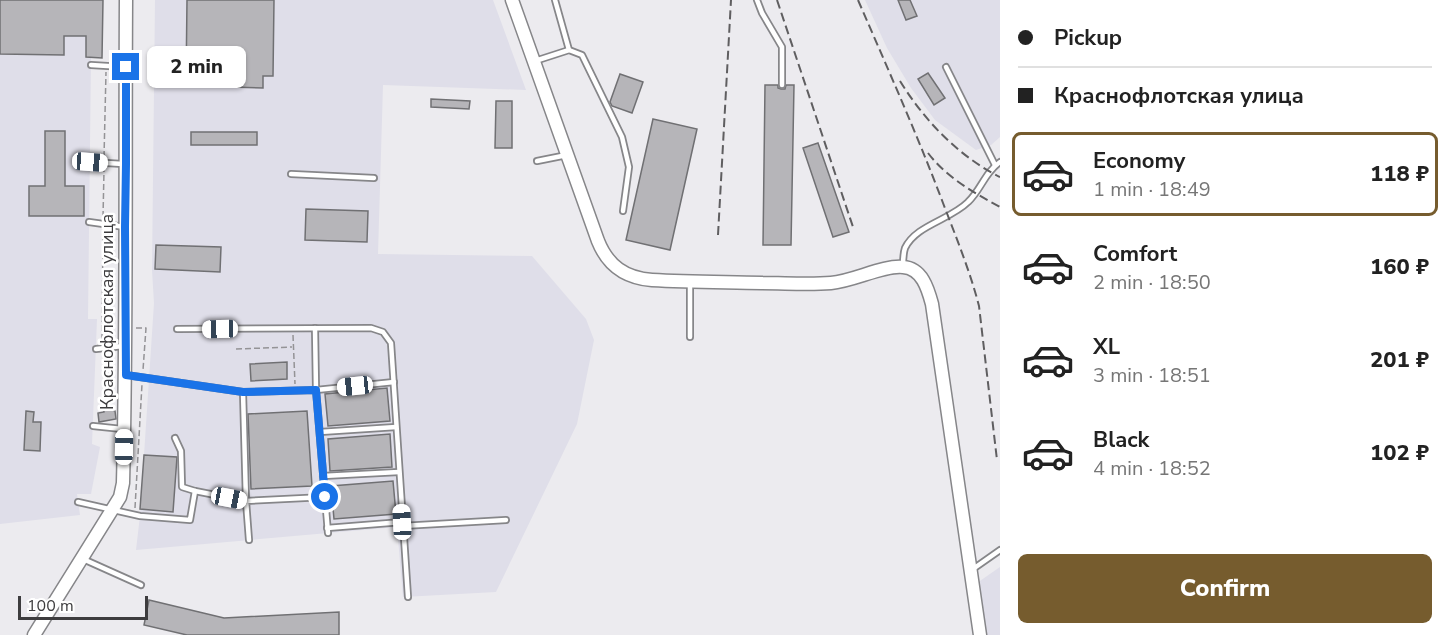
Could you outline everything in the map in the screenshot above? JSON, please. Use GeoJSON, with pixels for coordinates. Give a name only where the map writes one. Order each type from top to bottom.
{"type":"FeatureCollection","features":[{"type":"Feature","properties":{"kind":"street","name":"Краснофлотская улица"},"geometry":{"type":"LineString","coordinates":[[34,635],[112,511],[120,497],[123,483],[126,375],[126,0]]}},
{"type":"Feature","properties":{"kind":"street"},"geometry":{"type":"LineString","coordinates":[[512,0],[598,241],[606,258],[620,270],[629,276],[641,279],[690,282],[835,283],[881,270],[903,267],[919,275],[932,304],[980,635]]}},
{"type":"Feature","properties":{"kind":"lane"},"geometry":{"type":"LineString","coordinates":[[555,0],[569,50]]}},
{"type":"Feature","properties":{"kind":"lane"},"geometry":{"type":"LineString","coordinates":[[757,0],[782,47],[782,85]]}},
{"type":"Feature","properties":{"kind":"lane"},"geometry":{"type":"LineString","coordinates":[[535,61],[569,50],[582,55],[622,137],[629,168],[623,211]]}},
{"type":"Feature","properties":{"kind":"lane"},"geometry":{"type":"LineString","coordinates":[[91,65],[126,67]]}},
{"type":"Feature","properties":{"kind":"lane"},"geometry":{"type":"LineString","coordinates":[[903,267],[904,249],[913,237],[919,231],[963,207],[997,163],[946,67]]}},
{"type":"Feature","properties":{"kind":"lane"},"geometry":{"type":"LineString","coordinates":[[537,161],[568,155]]}},
{"type":"Feature","properties":{"kind":"lane"},"geometry":{"type":"LineString","coordinates":[[90,162],[126,164]]}},
{"type":"Feature","properties":{"kind":"lane"},"geometry":{"type":"LineString","coordinates":[[291,174],[374,178]]}},
{"type":"Feature","properties":{"kind":"lane"},"geometry":{"type":"LineString","coordinates":[[89,222],[125,227]]}},
{"type":"Feature","properties":{"kind":"lane"},"geometry":{"type":"LineString","coordinates":[[690,282],[690,337]]}},
{"type":"Feature","properties":{"kind":"lane"},"geometry":{"type":"LineString","coordinates":[[315,328],[316,390],[328,531],[402,524],[506,520]]}},
{"type":"Feature","properties":{"kind":"lane"},"geometry":{"type":"LineString","coordinates":[[177,329],[371,328],[383,332],[391,343],[408,597]]}},
{"type":"Feature","properties":{"kind":"lane"},"geometry":{"type":"LineString","coordinates":[[96,349],[126,345]]}},
{"type":"Feature","properties":{"kind":"lane"},"geometry":{"type":"LineString","coordinates":[[126,375],[243,392],[316,390],[394,382]]}},
{"type":"Feature","properties":{"kind":"lane"},"geometry":{"type":"LineString","coordinates":[[243,392],[249,540]]}},
{"type":"Feature","properties":{"kind":"lane"},"geometry":{"type":"LineString","coordinates":[[93,426],[125,429]]}},
{"type":"Feature","properties":{"kind":"lane"},"geometry":{"type":"LineString","coordinates":[[320,432],[396,426]]}},
{"type":"Feature","properties":{"kind":"lane"},"geometry":{"type":"LineString","coordinates":[[175,438],[181,451],[182,487],[246,501],[325,497]]}},
{"type":"Feature","properties":{"kind":"lane"},"geometry":{"type":"LineString","coordinates":[[323,476],[399,472]]}},
{"type":"Feature","properties":{"kind":"lane"},"geometry":{"type":"LineString","coordinates":[[78,502],[134,515],[190,520],[195,491]]}},
{"type":"Feature","properties":{"kind":"lane"},"geometry":{"type":"LineString","coordinates":[[971,571],[1000,550]]}},
{"type":"Feature","properties":{"kind":"lane"},"geometry":{"type":"LineString","coordinates":[[82,559],[141,585]]}},
{"type":"Feature","properties":{"kind":"path"},"geometry":{"type":"LineString","coordinates":[[102,344],[106,65]]}},
{"type":"Feature","properties":{"kind":"path"},"geometry":{"type":"LineString","coordinates":[[126,328],[146,328],[134,515]]}},
{"type":"Feature","properties":{"kind":"path"},"geometry":{"type":"LineString","coordinates":[[293,328],[295,390]]}},
{"type":"Feature","properties":{"kind":"path"},"geometry":{"type":"LineString","coordinates":[[236,348],[293,347]]}},
{"type":"Feature","properties":{"kind":"shaded area"},"geometry":{"type":"Polygon","coordinates":[[[0,0],[102,0],[91,57],[88,319],[97,319],[92,444],[100,447],[91,494],[77,494],[80,515],[0,524],[0,0]]]}},
{"type":"Feature","properties":{"kind":"shaded area"},"geometry":{"type":"Polygon","coordinates":[[[155,0],[493,0],[526,90],[383,85],[378,254],[532,256],[586,319],[594,340],[577,424],[496,592],[403,597],[397,527],[136,550],[154,303],[152,270],[155,0]]]}},
{"type":"Feature","properties":{"kind":"shaded area"},"geometry":{"type":"Polygon","coordinates":[[[865,0],[1000,0],[1000,137],[991,145],[976,150],[935,120],[911,88],[887,48],[865,0]]]}},
{"type":"Feature","properties":{"kind":"shaded area"},"geometry":{"type":"Polygon","coordinates":[[[1000,567],[1000,635],[985,635],[977,583],[1000,567]]]}},
{"type":"Feature","properties":{"kind":"building"},"geometry":{"type":"Polygon","coordinates":[[[0,0],[103,0],[102,58],[86,57],[86,36],[64,36],[64,55],[0,54],[0,0]]]}},
{"type":"Feature","properties":{"kind":"building"},"geometry":{"type":"Polygon","coordinates":[[[187,0],[274,0],[273,76],[263,76],[263,88],[231,87],[231,84],[186,84],[187,0]]]}},
{"type":"Feature","properties":{"kind":"building"},"geometry":{"type":"Polygon","coordinates":[[[898,0],[910,0],[917,16],[906,20],[898,0]]]}},
{"type":"Feature","properties":{"kind":"building"},"geometry":{"type":"Polygon","coordinates":[[[928,73],[945,98],[934,105],[918,79],[928,73]]]}},
{"type":"Feature","properties":{"kind":"building"},"geometry":{"type":"Polygon","coordinates":[[[620,74],[643,82],[632,113],[612,106],[610,102],[620,74]]]}},
{"type":"Feature","properties":{"kind":"building"},"geometry":{"type":"Polygon","coordinates":[[[765,85],[778,85],[778,88],[785,89],[786,85],[794,85],[791,245],[763,245],[765,85]]]}},
{"type":"Feature","properties":{"kind":"building"},"geometry":{"type":"Polygon","coordinates":[[[431,99],[470,101],[469,109],[431,107],[431,99]]]}},
{"type":"Feature","properties":{"kind":"building"},"geometry":{"type":"Polygon","coordinates":[[[496,101],[512,101],[512,148],[495,148],[496,101]]]}},
{"type":"Feature","properties":{"kind":"building"},"geometry":{"type":"Polygon","coordinates":[[[653,119],[697,129],[670,250],[626,240],[653,119]]]}},
{"type":"Feature","properties":{"kind":"building"},"geometry":{"type":"Polygon","coordinates":[[[45,131],[65,131],[65,186],[84,186],[84,216],[29,216],[29,186],[45,186],[45,131]]]}},
{"type":"Feature","properties":{"kind":"building"},"geometry":{"type":"Polygon","coordinates":[[[191,132],[257,132],[257,145],[191,145],[191,132]]]}},
{"type":"Feature","properties":{"kind":"building"},"geometry":{"type":"Polygon","coordinates":[[[818,143],[849,232],[833,237],[803,148],[818,143]]]}},
{"type":"Feature","properties":{"kind":"building"},"geometry":{"type":"Polygon","coordinates":[[[306,209],[368,211],[367,242],[305,240],[306,209]]]}},
{"type":"Feature","properties":{"kind":"building"},"geometry":{"type":"Polygon","coordinates":[[[156,245],[221,247],[220,272],[155,269],[156,245]]]}},
{"type":"Feature","properties":{"kind":"building"},"geometry":{"type":"Polygon","coordinates":[[[287,362],[287,379],[251,381],[250,364],[287,362]]]}},
{"type":"Feature","properties":{"kind":"building"},"geometry":{"type":"Polygon","coordinates":[[[387,388],[390,421],[328,426],[325,394],[387,388]]]}},
{"type":"Feature","properties":{"kind":"building"},"geometry":{"type":"Polygon","coordinates":[[[103,406],[115,411],[116,419],[99,422],[98,413],[104,412],[103,406]]]}},
{"type":"Feature","properties":{"kind":"building"},"geometry":{"type":"Polygon","coordinates":[[[26,411],[34,412],[33,422],[41,422],[40,451],[24,450],[26,411]]]}},
{"type":"Feature","properties":{"kind":"building"},"geometry":{"type":"Polygon","coordinates":[[[307,411],[312,486],[251,489],[248,414],[307,411]]]}},
{"type":"Feature","properties":{"kind":"building"},"geometry":{"type":"Polygon","coordinates":[[[390,434],[392,467],[330,471],[328,439],[390,434]]]}},
{"type":"Feature","properties":{"kind":"building"},"geometry":{"type":"Polygon","coordinates":[[[144,455],[177,457],[173,512],[140,509],[144,455]]]}},
{"type":"Feature","properties":{"kind":"building"},"geometry":{"type":"Polygon","coordinates":[[[393,481],[396,514],[334,519],[331,486],[393,481]]]}},
{"type":"Feature","properties":{"kind":"building"},"geometry":{"type":"Polygon","coordinates":[[[149,600],[224,618],[339,612],[339,635],[187,635],[144,625],[149,600]]]}},
{"type":"Feature","properties":{"kind":"railway"},"geometry":{"type":"LineString","coordinates":[[718,235],[731,0]]}},
{"type":"Feature","properties":{"kind":"railway"},"geometry":{"type":"LineString","coordinates":[[777,0],[853,227]]}},
{"type":"Feature","properties":{"kind":"railway"},"geometry":{"type":"LineString","coordinates":[[858,0],[923,152],[958,241],[979,306],[997,460]]}},
{"type":"Feature","properties":{"kind":"railway"},"geometry":{"type":"LineString","coordinates":[[900,81],[920,110],[943,136],[970,159],[1000,177]]}},
{"type":"Feature","properties":{"kind":"railway"},"geometry":{"type":"LineString","coordinates":[[928,153],[952,177],[1000,207]]}},
{"type":"Feature","properties":{"kind":"route"},"geometry":{"type":"LineString","coordinates":[[126,67],[126,375],[243,392],[316,390],[325,497]]}}]}
